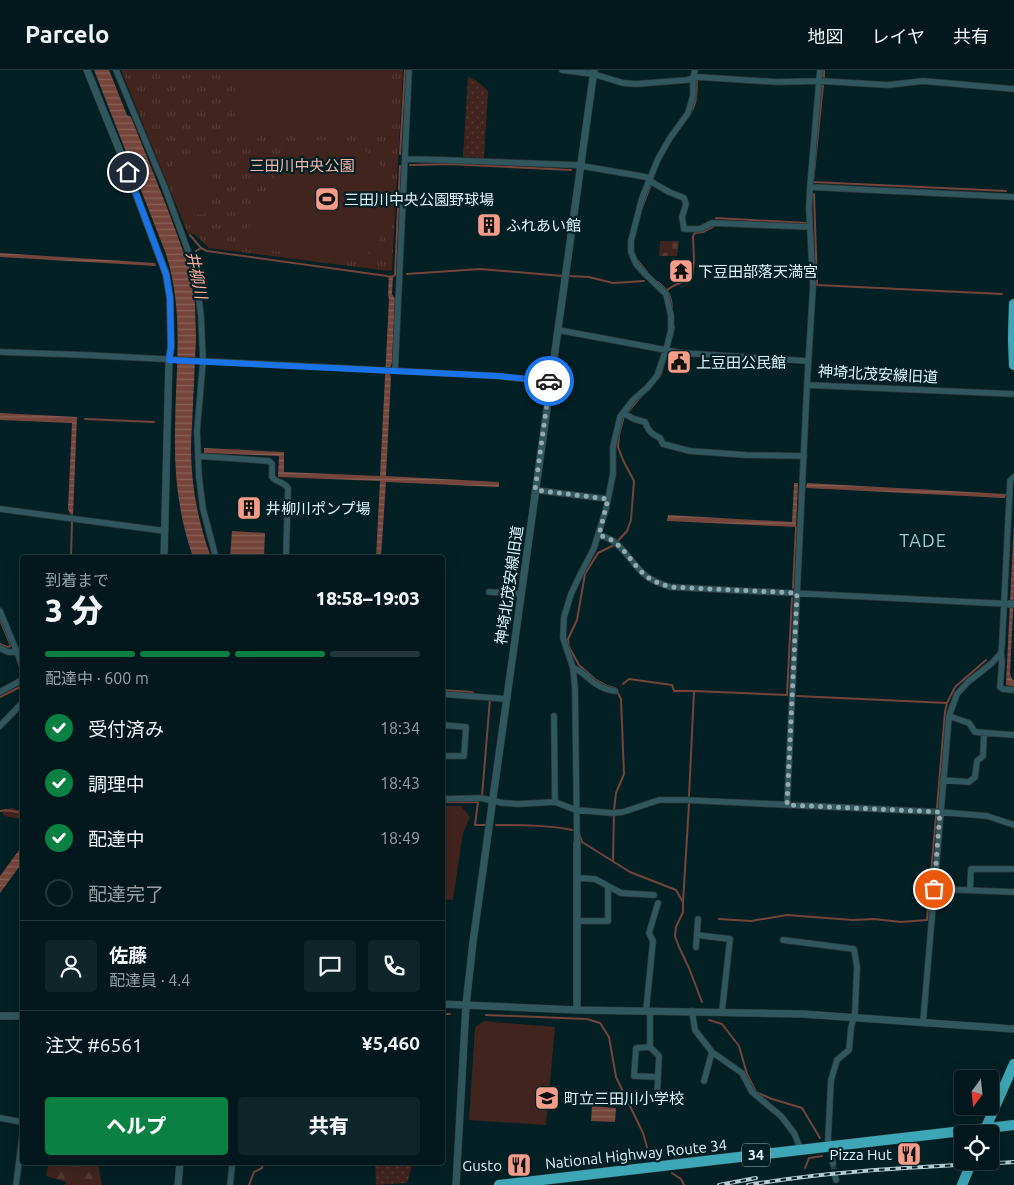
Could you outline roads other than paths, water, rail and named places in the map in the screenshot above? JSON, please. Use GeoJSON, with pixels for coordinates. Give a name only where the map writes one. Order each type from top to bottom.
{"type":"FeatureCollection","features":[{"type":"Feature","properties":{"kind":"highway"},"geometry":{"type":"LineString","coordinates":[[1014,304],[1014,365]]}},
{"type":"Feature","properties":{"kind":"highway"},"geometry":{"type":"LineString","coordinates":[[987,1125],[1014,1064]]}},
{"type":"Feature","properties":{"kind":"highway","name":"National Highway Route 34"},"geometry":{"type":"LineString","coordinates":[[999,1128],[1014,1125]]}},
{"type":"Feature","properties":{"kind":"highway","name":"National Highway Route 34"},"geometry":{"type":"LineString","coordinates":[[499,1185],[561,1181],[801,1150],[954,1134]]}},
{"type":"Feature","properties":{"kind":"highway"},"geometry":{"type":"LineString","coordinates":[[962,1185],[968,1170]]}},
{"type":"Feature","properties":{"kind":"street"},"geometry":{"type":"LineString","coordinates":[[87,70],[166,274],[170,298],[172,360],[164,555]]}},
{"type":"Feature","properties":{"kind":"street"},"geometry":{"type":"LineString","coordinates":[[116,70],[165,188],[191,259],[198,290],[201,316],[201,373],[197,431],[199,477],[203,509],[215,555]]}},
{"type":"Feature","properties":{"kind":"street"},"geometry":{"type":"LineString","coordinates":[[390,370],[405,160],[409,70]]}},
{"type":"Feature","properties":{"kind":"street"},"geometry":{"type":"LineString","coordinates":[[557,70],[594,72],[623,83],[636,84],[696,78],[777,82],[820,80],[888,85],[923,81],[1014,89]]}},
{"type":"Feature","properties":{"kind":"street"},"geometry":{"type":"LineString","coordinates":[[577,1010],[575,689],[573,668],[563,638],[564,617],[571,594],[599,535],[613,474],[617,426],[633,400],[657,376],[668,351],[671,316],[668,298],[663,290],[636,264],[630,247],[638,213],[652,181],[658,159],[688,112],[694,96],[695,70]]}},
{"type":"Feature","properties":{"kind":"street"},"geometry":{"type":"LineString","coordinates":[[808,361],[813,286],[809,208],[820,70]]}},
{"type":"Feature","properties":{"kind":"street","name":"神埼北茂安線旧道"},"geometry":{"type":"LineString","coordinates":[[456,1185],[466,1005],[473,942],[594,72]]}},
{"type":"Feature","properties":{"kind":"street"},"geometry":{"type":"LineString","coordinates":[[405,160],[580,166],[626,173],[652,181],[684,198],[686,204],[682,217],[684,229],[700,229],[712,223],[810,227]]}},
{"type":"Feature","properties":{"kind":"street"},"geometry":{"type":"LineString","coordinates":[[810,187],[1014,197]]}},
{"type":"Feature","properties":{"kind":"street","name":"神埼北茂安線旧道"},"geometry":{"type":"LineString","coordinates":[[558,330],[682,353],[808,361],[807,385],[1014,394]]}},
{"type":"Feature","properties":{"kind":"street"},"geometry":{"type":"LineString","coordinates":[[0,352],[390,370],[498,376],[550,382]]}},
{"type":"Feature","properties":{"kind":"street"},"geometry":{"type":"LineString","coordinates":[[787,805],[807,385]]}},
{"type":"Feature","properties":{"kind":"street"},"geometry":{"type":"LineString","coordinates":[[625,414],[645,422],[648,429],[660,438],[663,444],[690,451],[746,455],[804,456]]}},
{"type":"Feature","properties":{"kind":"street"},"geometry":{"type":"LineString","coordinates":[[198,456],[269,461],[272,464],[272,477],[285,483],[288,488],[286,555]]}},
{"type":"Feature","properties":{"kind":"street"},"geometry":{"type":"LineString","coordinates":[[1014,476],[1010,480],[1009,604],[1001,652],[1000,687],[1004,690],[1014,690]]}},
{"type":"Feature","properties":{"kind":"street"},"geometry":{"type":"LineString","coordinates":[[535,490],[608,499]]}},
{"type":"Feature","properties":{"kind":"street"},"geometry":{"type":"LineString","coordinates":[[0,509],[165,531]]}},
{"type":"Feature","properties":{"kind":"street"},"geometry":{"type":"LineString","coordinates":[[599,535],[616,543],[646,576],[670,587],[1009,604]]}},
{"type":"Feature","properties":{"kind":"street"},"geometry":{"type":"LineString","coordinates":[[489,592],[521,594]]}},
{"type":"Feature","properties":{"kind":"street"},"geometry":{"type":"LineString","coordinates":[[0,611],[20,658]]}},
{"type":"Feature","properties":{"kind":"street"},"geometry":{"type":"LineString","coordinates":[[0,648],[8,652],[18,652]]}},
{"type":"Feature","properties":{"kind":"street"},"geometry":{"type":"LineString","coordinates":[[923,1023],[949,716],[957,694],[968,682],[992,663],[1001,652]]}},
{"type":"Feature","properties":{"kind":"street"},"geometry":{"type":"LineString","coordinates":[[573,668],[577,669],[595,684],[608,690],[616,691]]}},
{"type":"Feature","properties":{"kind":"street"},"geometry":{"type":"LineString","coordinates":[[0,692],[20,681]]}},
{"type":"Feature","properties":{"kind":"street"},"geometry":{"type":"LineString","coordinates":[[445,694],[507,699]]}},
{"type":"Feature","properties":{"kind":"street"},"geometry":{"type":"LineString","coordinates":[[0,726],[20,705]]}},
{"type":"Feature","properties":{"kind":"street"},"geometry":{"type":"LineString","coordinates":[[554,716],[555,802]]}},
{"type":"Feature","properties":{"kind":"street"},"geometry":{"type":"LineString","coordinates":[[949,716],[969,723],[975,732],[1014,735]]}},
{"type":"Feature","properties":{"kind":"street"},"geometry":{"type":"LineString","coordinates":[[445,725],[466,727],[464,756],[445,756]]}},
{"type":"Feature","properties":{"kind":"street"},"geometry":{"type":"LineString","coordinates":[[943,780],[969,782],[974,777],[977,761],[982,756],[984,733]]}},
{"type":"Feature","properties":{"kind":"street"},"geometry":{"type":"LineString","coordinates":[[445,799],[481,798],[518,804],[555,802],[576,810],[614,813],[665,799],[940,812],[987,816],[1014,825]]}},
{"type":"Feature","properties":{"kind":"street"},"geometry":{"type":"LineString","coordinates":[[970,890],[971,869],[1014,870]]}},
{"type":"Feature","properties":{"kind":"street"},"geometry":{"type":"LineString","coordinates":[[577,878],[595,878],[621,893],[654,895]]}},
{"type":"Feature","properties":{"kind":"street"},"geometry":{"type":"LineString","coordinates":[[577,921],[608,921],[608,886]]}},
{"type":"Feature","properties":{"kind":"street"},"geometry":{"type":"LineString","coordinates":[[934,889],[1014,892]]}},
{"type":"Feature","properties":{"kind":"street"},"geometry":{"type":"LineString","coordinates":[[657,1098],[659,1056],[650,1047],[648,1011],[653,941],[649,933],[658,903]]}},
{"type":"Feature","properties":{"kind":"street"},"geometry":{"type":"LineString","coordinates":[[696,947],[698,919]]}},
{"type":"Feature","properties":{"kind":"street"},"geometry":{"type":"LineString","coordinates":[[697,935],[730,939],[722,1011]]}},
{"type":"Feature","properties":{"kind":"street"},"geometry":{"type":"LineString","coordinates":[[783,940],[854,949],[857,967],[855,1017],[849,1050],[837,1060],[832,1080],[828,1140],[833,1164]]}},
{"type":"Feature","properties":{"kind":"street"},"geometry":{"type":"LineString","coordinates":[[445,1004],[577,1010],[722,1011],[803,1014],[1014,1029]]}},
{"type":"Feature","properties":{"kind":"street"},"geometry":{"type":"LineString","coordinates":[[692,1011],[695,1030],[712,1052],[742,1073],[752,1092],[781,1116],[794,1133],[801,1150]]}},
{"type":"Feature","properties":{"kind":"street"},"geometry":{"type":"LineString","coordinates":[[0,1016],[20,1016]]}},
{"type":"Feature","properties":{"kind":"street"},"geometry":{"type":"LineString","coordinates":[[650,1047],[636,1048],[634,1076],[658,1077]]}},
{"type":"Feature","properties":{"kind":"street"},"geometry":{"type":"LineString","coordinates":[[704,1081],[712,1052]]}},
{"type":"Feature","properties":{"kind":"street"},"geometry":{"type":"LineString","coordinates":[[0,1118],[20,1122]]}},
{"type":"Feature","properties":{"kind":"street"},"geometry":{"type":"LineString","coordinates":[[16,1185],[20,1154]]}},
{"type":"Feature","properties":{"kind":"street"},"geometry":{"type":"LineString","coordinates":[[178,1185],[180,1165]]}},
{"type":"Feature","properties":{"kind":"street"},"geometry":{"type":"LineString","coordinates":[[230,1185],[232,1167]]}},
{"type":"Feature","properties":{"kind":"waterway"},"geometry":{"type":"LineString","coordinates":[[400,154],[405,70]]}},
{"type":"Feature","properties":{"kind":"waterway"},"geometry":{"type":"LineString","coordinates":[[824,70],[824,77]]}},
{"type":"Feature","properties":{"kind":"waterway"},"geometry":{"type":"LineString","coordinates":[[690,113],[695,104],[697,71]]}},
{"type":"Feature","properties":{"kind":"waterway"},"geometry":{"type":"LineString","coordinates":[[823,85],[813,182],[1006,191]]}},
{"type":"Feature","properties":{"kind":"waterway"},"geometry":{"type":"LineString","coordinates":[[410,165],[450,164],[571,170]]}},
{"type":"Feature","properties":{"kind":"waterway"},"geometry":{"type":"LineString","coordinates":[[392,277],[395,275],[400,166]]}},
{"type":"Feature","properties":{"kind":"waterway"},"geometry":{"type":"LineString","coordinates":[[642,208],[651,184]]}},
{"type":"Feature","properties":{"kind":"waterway"},"geometry":{"type":"LineString","coordinates":[[814,194],[817,285],[1002,294]]}},
{"type":"Feature","properties":{"kind":"waterway"},"geometry":{"type":"LineString","coordinates":[[716,218],[806,223]]}},
{"type":"Feature","properties":{"kind":"waterway"},"geometry":{"type":"LineString","coordinates":[[667,290],[692,278],[694,261],[693,236],[695,233],[703,232],[714,226]]}},
{"type":"Feature","properties":{"kind":"waterway","name":"井柳川"},"geometry":{"type":"LineString","coordinates":[[190,235],[201,248]]}},
{"type":"Feature","properties":{"kind":"waterway","name":"井柳川"},"geometry":{"type":"LineString","coordinates":[[196,251],[201,248],[207,251],[387,276],[390,278]]}},
{"type":"Feature","properties":{"kind":"waterway"},"geometry":{"type":"LineString","coordinates":[[637,260],[647,272]]}},
{"type":"Feature","properties":{"kind":"waterway"},"geometry":{"type":"LineString","coordinates":[[407,274],[480,269],[563,276]]}},
{"type":"Feature","properties":{"kind":"waterway"},"geometry":{"type":"LineString","coordinates":[[568,276],[589,277],[613,283],[644,281]]}},
{"type":"Feature","properties":{"kind":"waterway"},"geometry":{"type":"LineString","coordinates":[[658,282],[665,288],[671,298],[672,307]]}},
{"type":"Feature","properties":{"kind":"waterway"},"geometry":{"type":"LineString","coordinates":[[672,337],[674,327]]}},
{"type":"Feature","properties":{"kind":"waterway"},"geometry":{"type":"LineString","coordinates":[[659,377],[664,363]]}},
{"type":"Feature","properties":{"kind":"waterway"},"geometry":{"type":"LineString","coordinates":[[627,413],[642,395]]}},
{"type":"Feature","properties":{"kind":"waterway"},"geometry":{"type":"LineString","coordinates":[[613,861],[616,793],[624,774],[621,699],[615,688],[596,680],[579,665],[569,647],[568,639],[577,620],[585,574],[598,553],[614,545],[627,531],[631,520],[634,481],[618,447],[624,416]]}},
{"type":"Feature","properties":{"kind":"waterway"},"geometry":{"type":"LineString","coordinates":[[85,419],[154,422]]}},
{"type":"Feature","properties":{"kind":"waterway"},"geometry":{"type":"LineString","coordinates":[[71,555],[72,522]]}},
{"type":"Feature","properties":{"kind":"waterway"},"geometry":{"type":"LineString","coordinates":[[793,588],[796,527]]}},
{"type":"Feature","properties":{"kind":"waterway"},"geometry":{"type":"LineString","coordinates":[[689,796],[694,691],[787,695],[792,598]]}},
{"type":"Feature","properties":{"kind":"waterway"},"geometry":{"type":"LineString","coordinates":[[0,620],[11,646],[7,647],[0,644]]}},
{"type":"Feature","properties":{"kind":"waterway"},"geometry":{"type":"LineString","coordinates":[[17,659],[20,667]]}},
{"type":"Feature","properties":{"kind":"waterway"},"geometry":{"type":"LineString","coordinates":[[937,808],[947,703],[955,687],[986,660]]}},
{"type":"Feature","properties":{"kind":"waterway"},"geometry":{"type":"LineString","coordinates":[[623,684],[629,679],[672,685],[674,691],[693,691]]}},
{"type":"Feature","properties":{"kind":"waterway"},"geometry":{"type":"LineString","coordinates":[[0,697],[20,687]]}},
{"type":"Feature","properties":{"kind":"waterway"},"geometry":{"type":"LineString","coordinates":[[445,690],[472,692],[474,694]]}},
{"type":"Feature","properties":{"kind":"waterway"},"geometry":{"type":"LineString","coordinates":[[797,696],[947,703]]}},
{"type":"Feature","properties":{"kind":"waterway"},"geometry":{"type":"LineString","coordinates":[[482,796],[490,699]]}},
{"type":"Feature","properties":{"kind":"waterway"},"geometry":{"type":"LineString","coordinates":[[445,802],[478,802],[475,825],[485,825]]}},
{"type":"Feature","properties":{"kind":"waterway"},"geometry":{"type":"LineString","coordinates":[[683,902],[689,804]]}},
{"type":"Feature","properties":{"kind":"waterway"},"geometry":{"type":"LineString","coordinates":[[0,811],[20,813]]}},
{"type":"Feature","properties":{"kind":"waterway"},"geometry":{"type":"LineString","coordinates":[[719,919],[751,921],[787,915],[901,922],[927,920],[936,816]]}},
{"type":"Feature","properties":{"kind":"waterway"},"geometry":{"type":"LineString","coordinates":[[496,825],[544,826],[572,830]]}},
{"type":"Feature","properties":{"kind":"waterway"},"geometry":{"type":"LineString","coordinates":[[579,833],[582,842],[630,872],[676,890],[683,902],[683,912],[676,927],[675,936],[702,1002]]}},
{"type":"Feature","properties":{"kind":"waterway"},"geometry":{"type":"LineString","coordinates":[[445,1014],[450,1014]]}},
{"type":"Feature","properties":{"kind":"waterway"},"geometry":{"type":"LineString","coordinates":[[486,1015],[587,1019],[600,1023],[609,1037],[616,1077],[643,1133],[648,1151],[654,1158]]}},
{"type":"Feature","properties":{"kind":"waterway"},"geometry":{"type":"LineString","coordinates":[[709,1020],[722,1024],[739,1046],[747,1074],[756,1092],[802,1108],[820,1138]]}},
{"type":"Feature","properties":{"kind":"waterway"},"geometry":{"type":"LineString","coordinates":[[805,1168],[809,1158],[822,1156]]}},
{"type":"Feature","properties":{"kind":"waterway"},"geometry":{"type":"LineString","coordinates":[[249,1185],[254,1172],[262,1168],[262,1165]]}},
{"type":"Feature","properties":{"kind":"waterway"},"geometry":{"type":"LineString","coordinates":[[672,1173],[681,1179],[684,1185]]}},
{"type":"Feature","properties":{"kind":"tunnel"},"geometry":{"type":"LineString","coordinates":[[833,1164],[835,1176]]}},
{"type":"Feature","properties":{"kind":"railway"},"geometry":{"type":"LineString","coordinates":[[748,1185],[847,1172],[1014,1162]]}},
{"type":"Feature","properties":{"kind":"railway"},"geometry":{"type":"LineString","coordinates":[[719,1185],[756,1178]]}},
{"type":"Feature","properties":{"kind":"place","name":"三田川中央公園野球場"},"geometry":{"type":"Point","coordinates":[327,199]}},
{"type":"Feature","properties":{"kind":"place","name":"ふれあい館"},"geometry":{"type":"Point","coordinates":[489,225]}},
{"type":"Feature","properties":{"kind":"place","name":"下豆田部落天満宮"},"geometry":{"type":"Point","coordinates":[681,271]}},
{"type":"Feature","properties":{"kind":"place","name":"上豆田公民館"},"geometry":{"type":"Point","coordinates":[679,362]}},
{"type":"Feature","properties":{"kind":"place","name":"井柳川ポンプ場"},"geometry":{"type":"Point","coordinates":[249,508]}},
{"type":"Feature","properties":{"kind":"place","name":"町立三田川小学校"},"geometry":{"type":"Point","coordinates":[547,1098]}},
{"type":"Feature","properties":{"kind":"place","name":"Pizza Hut"},"geometry":{"type":"Point","coordinates":[909,1154]}},
{"type":"Feature","properties":{"kind":"place","name":"Gusto"},"geometry":{"type":"Point","coordinates":[519,1165]}},
{"type":"Feature","properties":{"kind":"district","name":"TADE"},"geometry":{"type":"Point","coordinates":[923,540]}},
{"type":"Feature","properties":{"kind":"park label","name":"三田川中央公園"},"geometry":{"type":"Point","coordinates":[302,165]}}]}
